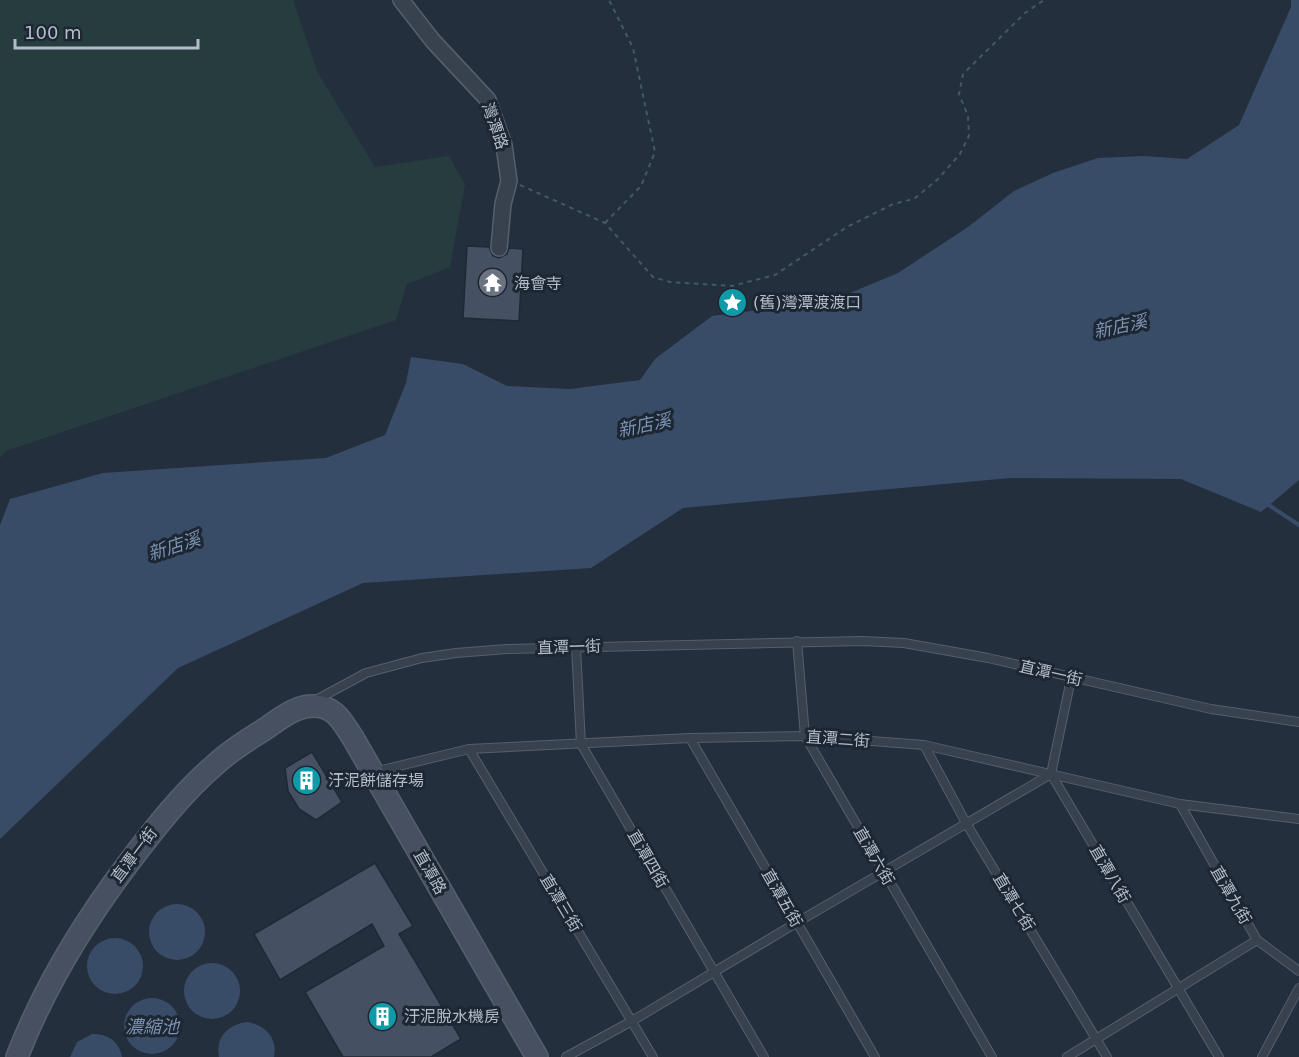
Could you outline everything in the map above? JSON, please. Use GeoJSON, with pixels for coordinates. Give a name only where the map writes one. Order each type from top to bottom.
{"type":"FeatureCollection","features":[{"type":"Feature","properties":{"kind":"street","name":"灣潭路"},"geometry":{"type":"LineString","coordinates":[[400,0],[433,41],[488,100],[504,145],[509,181],[503,204],[499,248]]}},
{"type":"Feature","properties":{"kind":"street","name":"直潭路"},"geometry":{"type":"LineString","coordinates":[[309,705],[325,707],[338,715],[537,1057]]}},
{"type":"Feature","properties":{"kind":"street","name":"直潭一街"},"geometry":{"type":"LineString","coordinates":[[17,1057],[37,1006],[70,947],[106,893],[165,815],[218,762],[281,718],[309,705]]}},
{"type":"Feature","properties":{"kind":"lane","name":"直潭六街"},"geometry":{"type":"LineString","coordinates":[[797,641],[805,736],[992,1057]]}},
{"type":"Feature","properties":{"kind":"lane","name":"直潭一街"},"geometry":{"type":"LineString","coordinates":[[309,705],[366,673],[422,658],[456,652],[862,641],[904,643],[988,658],[1071,679],[1211,709],[1299,722]]}},
{"type":"Feature","properties":{"kind":"lane","name":"直潭四街"},"geometry":{"type":"LineString","coordinates":[[576,647],[581,744],[764,1057]]}},
{"type":"Feature","properties":{"kind":"lane"},"geometry":{"type":"LineString","coordinates":[[566,1057],[632,1022],[1051,774],[1071,679]]}},
{"type":"Feature","properties":{"kind":"lane","name":"直潭二街"},"geometry":{"type":"LineString","coordinates":[[373,773],[469,749],[690,738],[805,736],[924,745],[1179,804],[1299,819]]}},
{"type":"Feature","properties":{"kind":"lane","name":"直潭五街"},"geometry":{"type":"LineString","coordinates":[[690,738],[875,1057]]}},
{"type":"Feature","properties":{"kind":"lane","name":"直潭七街"},"geometry":{"type":"LineString","coordinates":[[924,745],[966,823],[1107,1057]]}},
{"type":"Feature","properties":{"kind":"lane","name":"直潭三街"},"geometry":{"type":"LineString","coordinates":[[469,749],[653,1057]]}},
{"type":"Feature","properties":{"kind":"lane","name":"直潭八街"},"geometry":{"type":"LineString","coordinates":[[1051,774],[1219,1057]]}},
{"type":"Feature","properties":{"kind":"lane","name":"直潭九街"},"geometry":{"type":"LineString","coordinates":[[1179,804],[1257,940],[1299,970]]}},
{"type":"Feature","properties":{"kind":"lane"},"geometry":{"type":"LineString","coordinates":[[1067,1057],[1257,940]]}},
{"type":"Feature","properties":{"kind":"lane"},"geometry":{"type":"LineString","coordinates":[[1262,1057],[1299,988]]}},
{"type":"Feature","properties":{"kind":"path"},"geometry":{"type":"LineString","coordinates":[[605,223],[641,186],[655,152],[633,48],[609,0]]}},
{"type":"Feature","properties":{"kind":"path"},"geometry":{"type":"LineString","coordinates":[[509,181],[605,223],[653,277],[670,282],[732,286],[775,275],[847,227],[893,204],[914,199],[938,179],[960,154],[969,136],[968,116],[959,94],[963,74],[1025,13],[1044,0]]}},
{"type":"Feature","properties":{"kind":"green space"},"geometry":{"type":"Polygon","coordinates":[[[0,0],[293,0],[318,73],[375,167],[449,156],[465,185],[450,267],[407,284],[396,320],[6,451],[0,458],[0,0]]]}},
{"type":"Feature","properties":{"kind":"water","name":"新店溪"},"geometry":{"type":"Polygon","coordinates":[[[1291,0],[1299,0],[1299,480],[1261,512],[1181,479],[1010,478],[683,508],[591,568],[363,583],[178,668],[0,839],[0,525],[10,499],[103,473],[326,458],[385,435],[406,383],[411,357],[463,364],[507,386],[570,389],[640,380],[655,359],[712,316],[831,301],[898,273],[968,227],[1014,191],[1053,173],[1098,158],[1143,156],[1187,159],[1239,125],[1291,7],[1291,0]]]}},
{"type":"Feature","properties":{"kind":"water"},"geometry":{"type":"Polygon","coordinates":[[[171,904],[183,904],[193,908],[201,916],[205,932],[201,948],[193,956],[183,960],[171,960],[161,956],[153,948],[149,938],[149,926],[153,916],[161,908],[171,904]]]}},
{"type":"Feature","properties":{"kind":"water","name":"濃縮池"},"geometry":{"type":"Polygon","coordinates":[[[109,938],[121,938],[131,942],[139,950],[143,966],[139,982],[131,990],[121,994],[109,994],[99,990],[91,982],[87,972],[87,960],[91,950],[99,942],[109,938]]]}},
{"type":"Feature","properties":{"kind":"water","name":"濃縮池"},"geometry":{"type":"Polygon","coordinates":[[[206,963],[218,963],[228,967],[236,975],[240,991],[236,1007],[228,1015],[218,1019],[206,1019],[196,1015],[188,1007],[184,997],[184,985],[188,975],[196,967],[206,963]]]}},
{"type":"Feature","properties":{"kind":"water","name":"濃縮池"},"geometry":{"type":"Polygon","coordinates":[[[146,998],[158,998],[168,1002],[176,1010],[180,1026],[176,1042],[168,1050],[158,1054],[146,1054],[136,1050],[128,1042],[124,1032],[124,1020],[128,1010],[136,1002],[146,998]]]}},
{"type":"Feature","properties":{"kind":"water","name":"濃縮池"},"geometry":{"type":"Polygon","coordinates":[[[247,1022],[265,1029],[269,1034],[274,1044],[274,1057],[219,1057],[219,1043],[225,1033],[240,1023],[247,1022]]]}},
{"type":"Feature","properties":{"kind":"water"},"geometry":{"type":"Polygon","coordinates":[[[92,1034],[103,1035],[112,1040],[121,1051],[122,1057],[70,1057],[77,1042],[92,1034]]]}},
{"type":"Feature","properties":{"kind":"building","name":"海會寺"},"geometry":{"type":"Polygon","coordinates":[[[467,246],[489,247],[493,256],[499,258],[507,254],[509,248],[523,249],[519,321],[463,318],[467,246]]]}},
{"type":"Feature","properties":{"kind":"building","name":"汙泥餅儲存場"},"geometry":{"type":"Polygon","coordinates":[[[312,752],[342,802],[316,820],[299,809],[288,791],[285,768],[312,752]]]}},
{"type":"Feature","properties":{"kind":"building"},"geometry":{"type":"Polygon","coordinates":[[[375,863],[413,926],[399,934],[461,1039],[431,1057],[343,1057],[305,992],[384,946],[372,924],[280,980],[254,934],[375,863]]]}},
{"type":"Feature","properties":{"kind":"waterway"},"geometry":{"type":"LineString","coordinates":[[1267,504],[1299,525]]}},
{"type":"Feature","properties":{"kind":"place","name":"海會寺"},"geometry":{"type":"Point","coordinates":[493,283]}},
{"type":"Feature","properties":{"kind":"place","name":"(舊)灣潭渡渡口"},"geometry":{"type":"Point","coordinates":[732,302]}},
{"type":"Feature","properties":{"kind":"place","name":"汙泥餅儲存場"},"geometry":{"type":"Point","coordinates":[307,780]}},
{"type":"Feature","properties":{"kind":"place","name":"汙泥脫水機房"},"geometry":{"type":"Point","coordinates":[383,1016]}}]}
